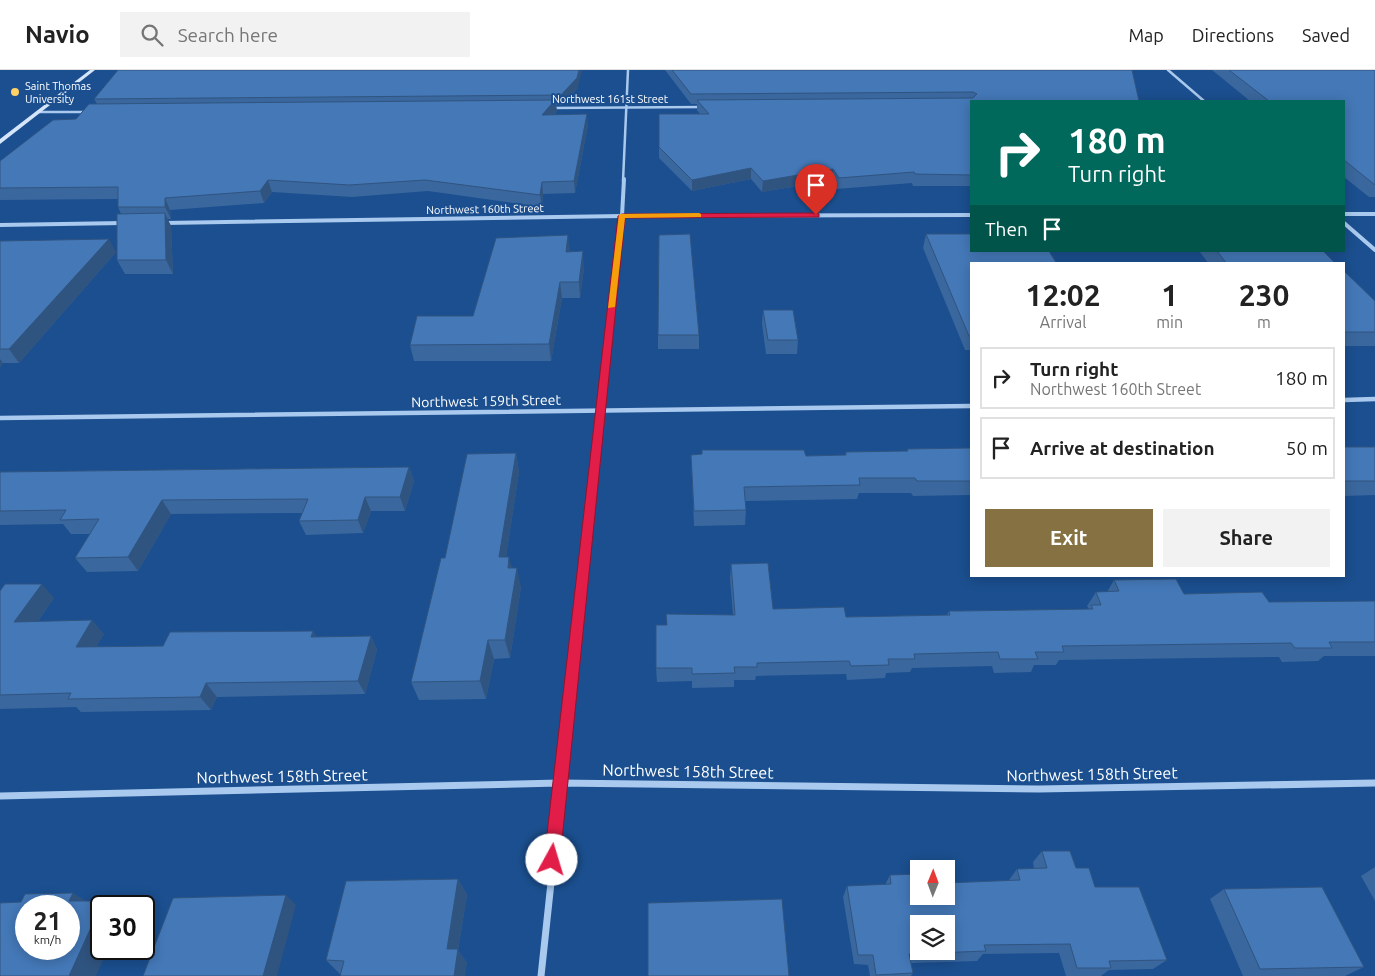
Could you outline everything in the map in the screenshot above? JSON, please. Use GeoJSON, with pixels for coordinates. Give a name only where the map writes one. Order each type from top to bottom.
{"type":"FeatureCollection","features":[{"type":"Feature","properties":{"kind":"street"},"geometry":{"type":"LineString","coordinates":[[0,142],[93,70]]}},
{"type":"Feature","properties":{"kind":"street"},"geometry":{"type":"LineString","coordinates":[[540,976],[599,411],[622,216],[628,107],[628,70]]}},
{"type":"Feature","properties":{"kind":"street"},"geometry":{"type":"LineString","coordinates":[[1168,70],[1203,100]]}},
{"type":"Feature","properties":{"kind":"street","name":"Northwest 161st Street"},"geometry":{"type":"LineString","coordinates":[[548,108],[705,107]]}},
{"type":"Feature","properties":{"kind":"street"},"geometry":{"type":"LineString","coordinates":[[39,112],[91,112]]}},
{"type":"Feature","properties":{"kind":"street"},"geometry":{"type":"LineString","coordinates":[[1345,214],[1375,214]]}},
{"type":"Feature","properties":{"kind":"street","name":"Northwest 160th Street"},"geometry":{"type":"LineString","coordinates":[[159,223],[622,216],[970,215]]}},
{"type":"Feature","properties":{"kind":"street"},"geometry":{"type":"LineString","coordinates":[[0,225],[130,223]]}},
{"type":"Feature","properties":{"kind":"street"},"geometry":{"type":"LineString","coordinates":[[1345,224],[1375,250]]}},
{"type":"Feature","properties":{"kind":"street"},"geometry":{"type":"LineString","coordinates":[[1345,400],[1375,400]]}},
{"type":"Feature","properties":{"kind":"street","name":"Northwest 159th Street"},"geometry":{"type":"LineString","coordinates":[[0,418],[970,406]]}},
{"type":"Feature","properties":{"kind":"street","name":"Northwest 158th Street"},"geometry":{"type":"LineString","coordinates":[[0,796],[559,783],[1039,789],[1375,783]]}},
{"type":"Feature","properties":{"kind":"building"},"geometry":{"type":"Polygon","coordinates":[[[118,70],[579,70],[577,78],[561,95],[94,99],[118,70]]]}},
{"type":"Feature","properties":{"kind":"building"},"geometry":{"type":"Polygon","coordinates":[[[672,70],[1132,70],[1139,100],[970,100],[970,175],[915,174],[914,172],[839,178],[833,169],[763,181],[751,168],[692,180],[659,147],[659,114],[709,114],[697,100],[973,98],[977,94],[973,92],[691,94],[672,70]]]}},
{"type":"Feature","properties":{"kind":"building"},"geometry":{"type":"Polygon","coordinates":[[[1229,70],[1375,70],[1375,185],[1345,161],[1345,100],[1268,100],[1229,70]]]}},
{"type":"Feature","properties":{"kind":"building"},"geometry":{"type":"Polygon","coordinates":[[[555,100],[542,115],[587,114],[574,181],[542,182],[540,195],[425,180],[349,185],[268,180],[260,191],[165,198],[165,207],[118,207],[118,187],[0,188],[0,161],[53,120],[76,119],[89,104],[555,100]]]}},
{"type":"Feature","properties":{"kind":"building"},"geometry":{"type":"Polygon","coordinates":[[[165,213],[166,260],[117,260],[117,214],[165,213]]]}},
{"type":"Feature","properties":{"kind":"building"},"geometry":{"type":"Polygon","coordinates":[[[690,234],[699,335],[658,335],[659,235],[690,234]]]}},
{"type":"Feature","properties":{"kind":"building"},"geometry":{"type":"Polygon","coordinates":[[[926,234],[970,234],[970,252],[1050,252],[1056,262],[970,262],[969,336],[926,234]]]}},
{"type":"Feature","properties":{"kind":"building"},"geometry":{"type":"Polygon","coordinates":[[[568,235],[566,252],[583,251],[579,282],[560,282],[549,344],[410,345],[417,316],[473,316],[496,238],[568,235]]]}},
{"type":"Feature","properties":{"kind":"building"},"geometry":{"type":"Polygon","coordinates":[[[109,239],[9,349],[0,349],[0,241],[109,239]]]}},
{"type":"Feature","properties":{"kind":"building"},"geometry":{"type":"Polygon","coordinates":[[[1218,252],[1324,252],[1334,262],[1225,262],[1218,252]]]}},
{"type":"Feature","properties":{"kind":"building"},"geometry":{"type":"Polygon","coordinates":[[[1345,272],[1375,301],[1375,332],[1345,332],[1345,272]]]}},
{"type":"Feature","properties":{"kind":"building"},"geometry":{"type":"Polygon","coordinates":[[[763,310],[793,310],[798,340],[768,340],[763,310]]]}},
{"type":"Feature","properties":{"kind":"building"},"geometry":{"type":"Polygon","coordinates":[[[1345,447],[1375,447],[1375,481],[1345,481],[1345,447]]]}},
{"type":"Feature","properties":{"kind":"building"},"geometry":{"type":"Polygon","coordinates":[[[970,448],[970,481],[917,481],[915,478],[859,478],[860,485],[744,487],[746,510],[694,511],[691,455],[702,454],[702,450],[804,450],[806,456],[846,455],[846,452],[908,451],[907,449],[970,448]]]}},
{"type":"Feature","properties":{"kind":"building"},"geometry":{"type":"Polygon","coordinates":[[[516,453],[499,557],[509,557],[508,568],[517,568],[505,640],[488,640],[480,681],[411,682],[441,558],[445,558],[467,454],[516,453]]]}},
{"type":"Feature","properties":{"kind":"building"},"geometry":{"type":"Polygon","coordinates":[[[409,467],[400,497],[365,497],[358,520],[299,521],[308,499],[162,500],[128,557],[75,558],[99,519],[60,520],[66,510],[0,511],[0,472],[409,467]]]}},
{"type":"Feature","properties":{"kind":"building"},"geometry":{"type":"Polygon","coordinates":[[[768,563],[773,609],[844,607],[846,617],[950,615],[949,611],[1093,609],[1091,605],[1101,605],[1096,592],[1119,591],[1114,580],[1176,579],[1184,594],[1262,592],[1269,602],[1375,601],[1375,642],[1329,642],[1332,648],[1295,648],[1291,643],[1062,646],[1064,652],[1035,652],[1038,659],[1000,659],[998,652],[914,654],[915,659],[888,659],[889,665],[851,666],[849,661],[757,663],[757,667],[734,667],[735,673],[692,674],[692,668],[656,668],[656,625],[667,625],[666,614],[735,615],[731,564],[768,563]]]}},
{"type":"Feature","properties":{"kind":"building"},"geometry":{"type":"Polygon","coordinates":[[[5,584],[42,584],[14,622],[92,620],[76,647],[163,646],[170,632],[313,631],[311,637],[371,636],[358,681],[206,683],[200,697],[68,699],[71,693],[0,695],[0,591],[5,584]]]}},
{"type":"Feature","properties":{"kind":"building"},"geometry":{"type":"Polygon","coordinates":[[[1042,851],[1070,851],[1076,868],[1089,868],[1095,887],[1139,887],[1167,960],[1109,961],[1111,968],[1077,968],[1070,944],[984,945],[986,951],[955,952],[955,915],[910,915],[909,954],[913,973],[876,975],[873,955],[858,955],[847,886],[891,884],[890,875],[910,874],[910,905],[955,905],[955,883],[1020,880],[1017,869],[1047,868],[1042,851]]]}},
{"type":"Feature","properties":{"kind":"building"},"geometry":{"type":"Polygon","coordinates":[[[458,879],[447,949],[458,949],[454,976],[340,976],[344,961],[326,960],[346,881],[458,879]]]}},
{"type":"Feature","properties":{"kind":"building"},"geometry":{"type":"Polygon","coordinates":[[[1322,887],[1364,967],[1260,969],[1224,889],[1322,887]]]}},
{"type":"Feature","properties":{"kind":"building"},"geometry":{"type":"Polygon","coordinates":[[[73,893],[72,895],[25,894],[73,893]]]}},
{"type":"Feature","properties":{"kind":"building"},"geometry":{"type":"Polygon","coordinates":[[[286,895],[263,976],[143,976],[149,960],[155,960],[155,945],[173,898],[286,895]]]}},
{"type":"Feature","properties":{"kind":"building"},"geometry":{"type":"Polygon","coordinates":[[[782,899],[789,976],[648,976],[648,903],[782,899]]]}},
{"type":"Feature","properties":{"kind":"building"},"geometry":{"type":"Polygon","coordinates":[[[80,901],[90,901],[90,930],[80,952],[80,901]]]}},
{"type":"Feature","properties":{"kind":"building"},"geometry":{"type":"Polygon","coordinates":[[[15,902],[15,960],[76,960],[69,976],[0,976],[0,903],[15,902]]]}},
{"type":"Feature","properties":{"kind":"slow traffic"},"geometry":{"type":"LineString","coordinates":[[611,307],[622,216],[699,216]]}},
{"type":"Feature","properties":{"kind":"place","name":"Saint Thomas University"},"geometry":{"type":"Point","coordinates":[15,92]}},
{"type":"Feature","properties":{"kind":"route"},"geometry":{"type":"LineString","coordinates":[[552,860],[597,431],[622,216],[816,215]]}}]}
